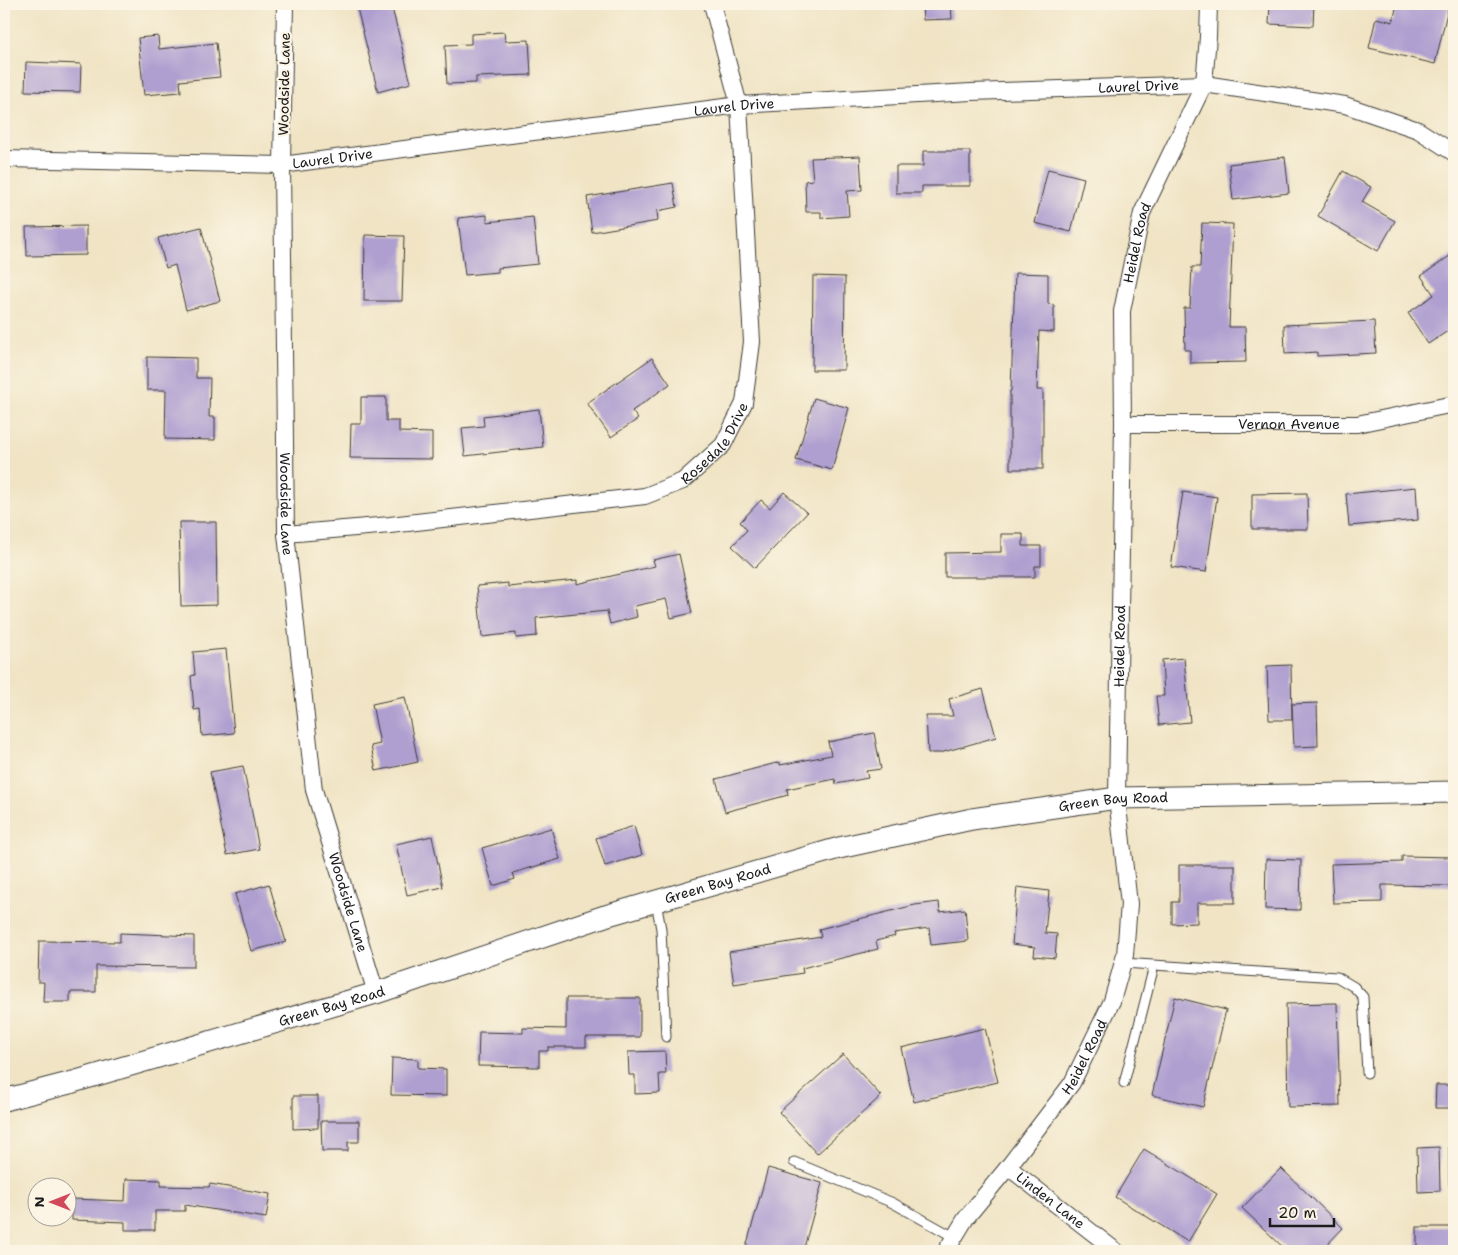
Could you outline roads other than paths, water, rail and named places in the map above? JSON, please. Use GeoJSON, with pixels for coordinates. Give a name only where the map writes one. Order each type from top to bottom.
{"type":"FeatureCollection","features":[{"type":"Feature","properties":{"kind":"street","name":"Woodside Lane"},"geometry":{"type":"LineString","coordinates":[[285,4],[282,164],[286,534],[314,790],[376,993]]}},
{"type":"Feature","properties":{"kind":"street","name":"Rosedale Drive"},"geometry":{"type":"LineString","coordinates":[[286,534],[390,525],[645,496],[683,481],[723,445],[744,403],[752,342],[739,105],[712,4]]}},
{"type":"Feature","properties":{"kind":"street","name":"Heidel Road"},"geometry":{"type":"LineString","coordinates":[[950,1244],[966,1218],[1008,1167],[1072,1083],[1112,1001],[1123,963],[1129,904],[1117,798],[1123,424],[1122,311],[1142,213],[1204,84],[1209,4]]}},
{"type":"Feature","properties":{"kind":"street","name":"Laurel Drive"},"geometry":{"type":"LineString","coordinates":[[4,159],[282,164],[739,105],[971,92],[1204,84],[1344,105],[1418,130],[1454,152]]}},
{"type":"Feature","properties":{"kind":"street","name":"Vernon Avenue"},"geometry":{"type":"LineString","coordinates":[[1123,424],[1357,424],[1454,404]]}},
{"type":"Feature","properties":{"kind":"street","name":"Green Bay Road"},"geometry":{"type":"LineString","coordinates":[[4,1100],[73,1082],[376,993],[605,916],[838,848],[972,819],[1117,798],[1454,792]]}},
{"type":"Feature","properties":{"kind":"street","name":"Linden Lane"},"geometry":{"type":"LineString","coordinates":[[1008,1167],[1116,1251]]}},
{"type":"Feature","properties":{"kind":"lane"},"geometry":{"type":"LineString","coordinates":[[656,902],[661,929],[666,1037]]}},
{"type":"Feature","properties":{"kind":"lane"},"geometry":{"type":"LineString","coordinates":[[1123,963],[1338,977],[1354,987],[1363,997],[1367,1073]]}},
{"type":"Feature","properties":{"kind":"lane"},"geometry":{"type":"LineString","coordinates":[[1124,1083],[1154,966]]}},
{"type":"Feature","properties":{"kind":"lane"},"geometry":{"type":"LineString","coordinates":[[1454,1139],[1454,1183]]}},
{"type":"Feature","properties":{"kind":"lane"},"geometry":{"type":"LineString","coordinates":[[794,1162],[893,1203],[950,1244]]}}]}
